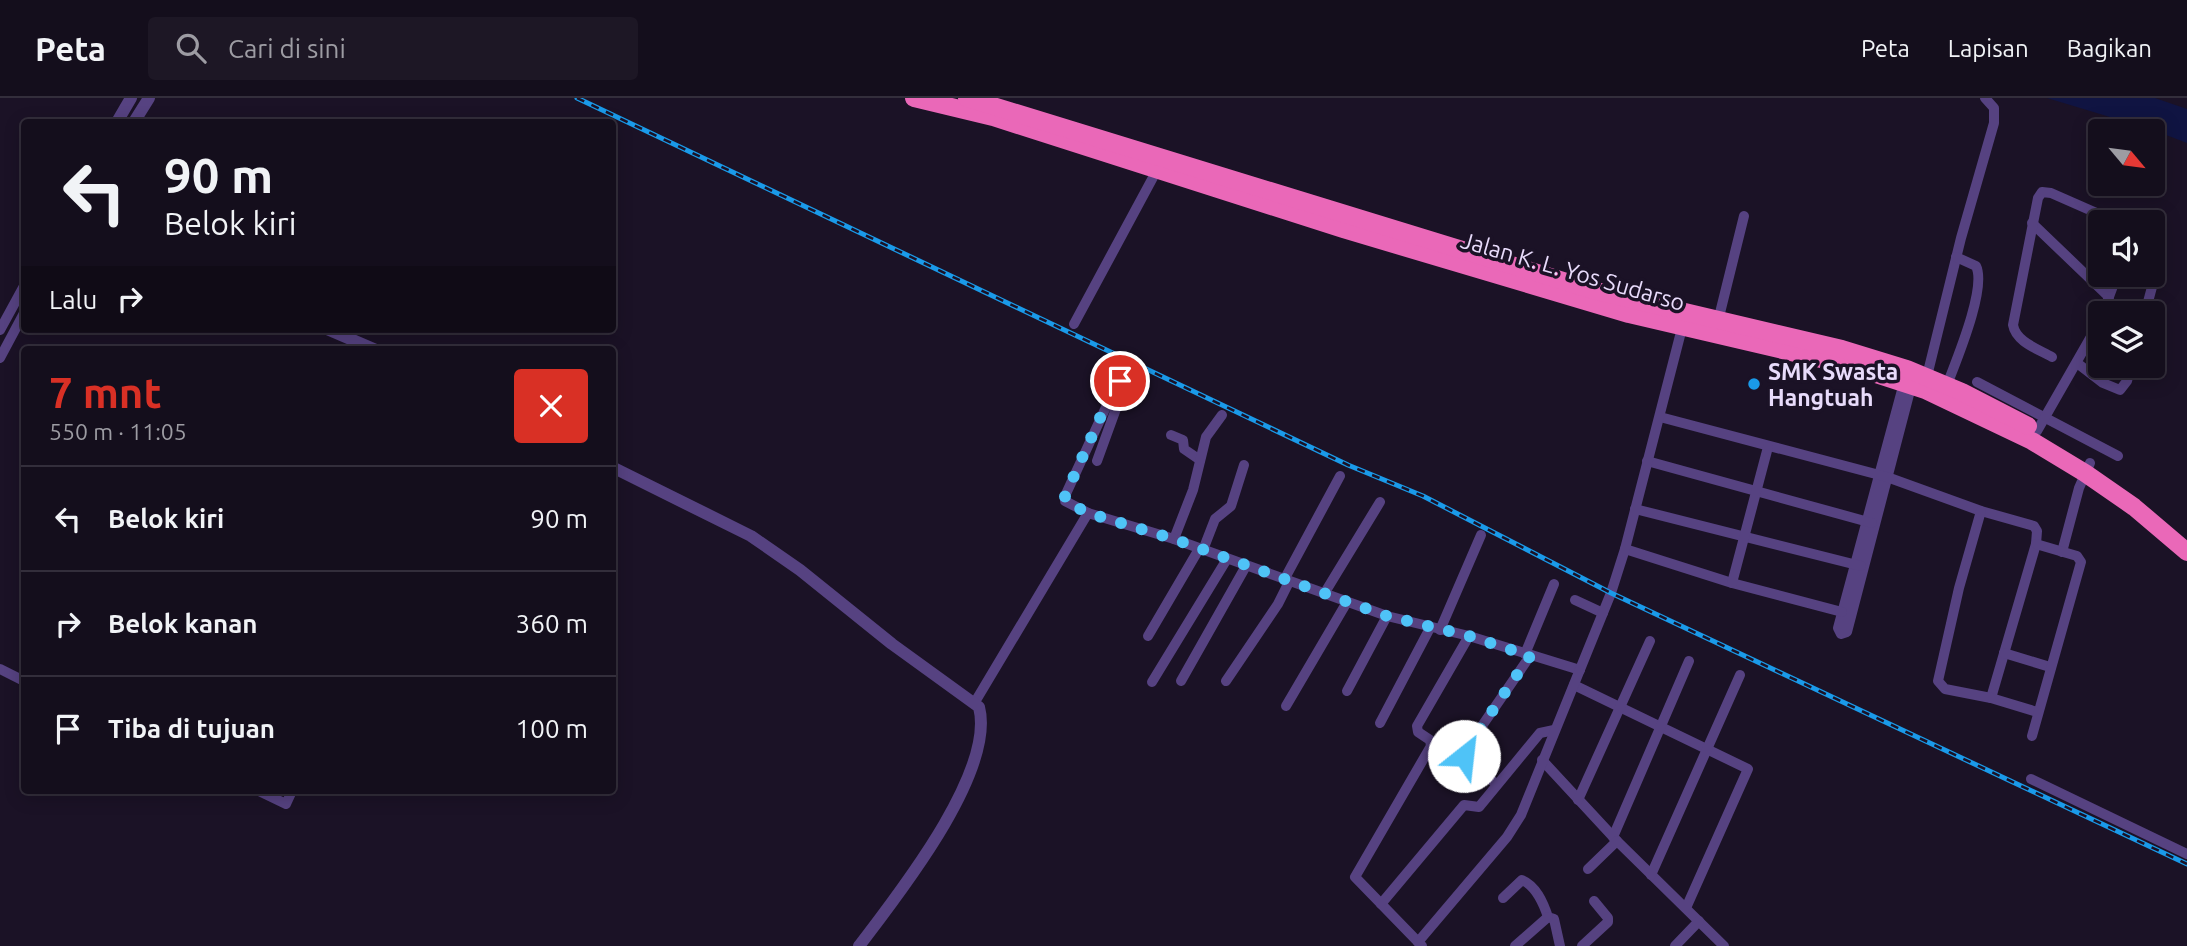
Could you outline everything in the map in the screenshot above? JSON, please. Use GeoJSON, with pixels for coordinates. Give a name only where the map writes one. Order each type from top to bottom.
{"type":"FeatureCollection","features":[{"type":"Feature","properties":{"kind":"highway","name":"Jalan K. L. Yos Sudarso"},"geometry":{"type":"LineString","coordinates":[[914,98],[997,107],[1157,170],[1343,229],[1682,328],[1716,328]]}},
{"type":"Feature","properties":{"kind":"highway","name":"Jalan K. L. Yos Sudarso"},"geometry":{"type":"LineString","coordinates":[[967,98],[1716,328],[1851,366],[1948,381],[1998,409],[2041,424],[2088,468],[2187,552]]}},
{"type":"Feature","properties":{"kind":"highway","name":"Jalan K. L. Yos Sudarso"},"geometry":{"type":"LineString","coordinates":[[1913,377],[1954,402],[2088,468],[2187,537]]}},
{"type":"Feature","properties":{"kind":"street"},"geometry":{"type":"LineString","coordinates":[[119,119],[131,98]]}},
{"type":"Feature","properties":{"kind":"street"},"geometry":{"type":"LineString","coordinates":[[136,119],[149,98]]}},
{"type":"Feature","properties":{"kind":"street"},"geometry":{"type":"LineString","coordinates":[[1859,566],[1845,634],[1839,632],[1838,628],[1842,612],[1859,566],[1913,377],[1956,257],[1994,123],[1994,108],[1985,98]]}},
{"type":"Feature","properties":{"kind":"street"},"geometry":{"type":"LineString","coordinates":[[1074,324],[1157,170]]}},
{"type":"Feature","properties":{"kind":"street"},"geometry":{"type":"LineString","coordinates":[[2052,357],[2018,337],[2014,331],[2014,318],[2035,204],[2046,191],[2091,210]]}},
{"type":"Feature","properties":{"kind":"street"},"geometry":{"type":"LineString","coordinates":[[1716,328],[1744,216]]}},
{"type":"Feature","properties":{"kind":"street"},"geometry":{"type":"LineString","coordinates":[[2032,223],[2109,298]]}},
{"type":"Feature","properties":{"kind":"street"},"geometry":{"type":"LineString","coordinates":[[1948,381],[1970,322],[1979,276],[1976,266],[1956,257]]}},
{"type":"Feature","properties":{"kind":"street"},"geometry":{"type":"LineString","coordinates":[[2108,301],[2113,287]]}},
{"type":"Feature","properties":{"kind":"street"},"geometry":{"type":"LineString","coordinates":[[0,330],[21,292]]}},
{"type":"Feature","properties":{"kind":"street"},"geometry":{"type":"LineString","coordinates":[[0,358],[21,319]]}},
{"type":"Feature","properties":{"kind":"street"},"geometry":{"type":"LineString","coordinates":[[1469,636],[1417,726],[1418,732],[1430,740],[1431,746],[1356,872],[1357,881],[1415,943],[1515,826],[1603,613],[1625,549],[1682,328]]}},
{"type":"Feature","properties":{"kind":"street"},"geometry":{"type":"LineString","coordinates":[[336,333],[367,346]]}},
{"type":"Feature","properties":{"kind":"street"},"geometry":{"type":"LineString","coordinates":[[2041,424],[2088,343]]}},
{"type":"Feature","properties":{"kind":"street"},"geometry":{"type":"LineString","coordinates":[[2077,363],[2088,371]]}},
{"type":"Feature","properties":{"kind":"street"},"geometry":{"type":"LineString","coordinates":[[2096,378],[2120,390],[2128,378]]}},
{"type":"Feature","properties":{"kind":"street"},"geometry":{"type":"LineString","coordinates":[[1097,461],[1125,384],[1118,381],[1065,496],[1068,504],[1387,616],[1469,636],[1580,670]]}},
{"type":"Feature","properties":{"kind":"street"},"geometry":{"type":"LineString","coordinates":[[1977,383],[2041,424],[2118,456]]}},
{"type":"Feature","properties":{"kind":"street"},"geometry":{"type":"LineString","coordinates":[[1174,539],[1193,490],[1206,436],[1222,415]]}},
{"type":"Feature","properties":{"kind":"street"},"geometry":{"type":"LineString","coordinates":[[1660,417],[1883,476],[1981,511],[2034,526],[2037,531],[2036,544],[1991,698]]}},
{"type":"Feature","properties":{"kind":"street"},"geometry":{"type":"LineString","coordinates":[[1171,435],[1183,440],[1184,449],[1200,460]]}},
{"type":"Feature","properties":{"kind":"street"},"geometry":{"type":"LineString","coordinates":[[1732,583],[1768,447]]}},
{"type":"Feature","properties":{"kind":"street"},"geometry":{"type":"LineString","coordinates":[[1647,461],[1871,523]]}},
{"type":"Feature","properties":{"kind":"street"},"geometry":{"type":"LineString","coordinates":[[1148,636],[1201,549],[1214,520],[1231,506],[1244,465]]}},
{"type":"Feature","properties":{"kind":"street"},"geometry":{"type":"LineString","coordinates":[[2062,552],[2088,468]]}},
{"type":"Feature","properties":{"kind":"street"},"geometry":{"type":"LineString","coordinates":[[616,469],[751,536],[800,570],[892,644],[979,707],[982,717],[981,736],[965,781],[932,843],[895,899],[859,946]]}},
{"type":"Feature","properties":{"kind":"street"},"geometry":{"type":"LineString","coordinates":[[1226,681],[1278,604],[1340,476]]}},
{"type":"Feature","properties":{"kind":"street"},"geometry":{"type":"LineString","coordinates":[[1324,594],[1380,502]]}},
{"type":"Feature","properties":{"kind":"street"},"geometry":{"type":"LineString","coordinates":[[1635,509],[1859,566]]}},
{"type":"Feature","properties":{"kind":"street"},"geometry":{"type":"LineString","coordinates":[[1981,511],[1959,588],[1938,681],[1945,689],[1991,698],[2037,712]]}},
{"type":"Feature","properties":{"kind":"street"},"geometry":{"type":"LineString","coordinates":[[975,702],[1088,513]]}},
{"type":"Feature","properties":{"kind":"street"},"geometry":{"type":"LineString","coordinates":[[1380,723],[1435,629],[1481,535]]}},
{"type":"Feature","properties":{"kind":"street"},"geometry":{"type":"LineString","coordinates":[[2032,736],[2081,562],[2077,556],[2036,544]]}},
{"type":"Feature","properties":{"kind":"street"},"geometry":{"type":"LineString","coordinates":[[1625,549],[1732,583],[1842,612]]}},
{"type":"Feature","properties":{"kind":"street"},"geometry":{"type":"LineString","coordinates":[[1152,682],[1227,559]]}},
{"type":"Feature","properties":{"kind":"street"},"geometry":{"type":"LineString","coordinates":[[1181,681],[1246,566]]}},
{"type":"Feature","properties":{"kind":"street"},"geometry":{"type":"LineString","coordinates":[[1496,784],[1464,756],[1464,752],[1528,655],[1554,584]]}},
{"type":"Feature","properties":{"kind":"street"},"geometry":{"type":"LineString","coordinates":[[1576,600],[1603,613]]}},
{"type":"Feature","properties":{"kind":"street"},"geometry":{"type":"LineString","coordinates":[[1286,706],[1347,602]]}},
{"type":"Feature","properties":{"kind":"street"},"geometry":{"type":"LineString","coordinates":[[1347,691],[1387,616]]}},
{"type":"Feature","properties":{"kind":"street"},"geometry":{"type":"LineString","coordinates":[[1578,800],[1650,641]]}},
{"type":"Feature","properties":{"kind":"street"},"geometry":{"type":"LineString","coordinates":[[2004,653],[2050,667]]}},
{"type":"Feature","properties":{"kind":"street"},"geometry":{"type":"LineString","coordinates":[[1588,869],[1615,839],[1689,662]]}},
{"type":"Feature","properties":{"kind":"street"},"geometry":{"type":"LineString","coordinates":[[0,669],[21,680]]}},
{"type":"Feature","properties":{"kind":"street"},"geometry":{"type":"LineString","coordinates":[[1651,874],[1740,675]]}},
{"type":"Feature","properties":{"kind":"street"},"geometry":{"type":"LineString","coordinates":[[1574,685],[1748,769],[1686,908]]}},
{"type":"Feature","properties":{"kind":"street"},"geometry":{"type":"LineString","coordinates":[[1381,905],[1464,805],[1479,807],[1540,733],[1554,730]]}},
{"type":"Feature","properties":{"kind":"street"},"geometry":{"type":"LineString","coordinates":[[1542,760],[1615,839],[1724,946]]}},
{"type":"Feature","properties":{"kind":"street"},"geometry":{"type":"LineString","coordinates":[[2031,779],[2187,854]]}},
{"type":"Feature","properties":{"kind":"street"},"geometry":{"type":"LineString","coordinates":[[265,794],[286,804],[291,794]]}},
{"type":"Feature","properties":{"kind":"street"},"geometry":{"type":"LineString","coordinates":[[1503,898],[1519,881],[1524,880],[1532,886],[1548,916],[1555,922],[1560,946]]}},
{"type":"Feature","properties":{"kind":"street"},"geometry":{"type":"LineString","coordinates":[[1582,946],[1608,922],[1608,918],[1594,901]]}},
{"type":"Feature","properties":{"kind":"street"},"geometry":{"type":"LineString","coordinates":[[1515,946],[1548,916]]}},
{"type":"Feature","properties":{"kind":"street"},"geometry":{"type":"LineString","coordinates":[[1675,946],[1699,921]]}},
{"type":"Feature","properties":{"kind":"shaded area"},"geometry":{"type":"Polygon","coordinates":[[[2047,98],[2155,98],[2187,109],[2187,143],[2165,135],[2165,119],[2117,119],[2047,98]]]}},
{"type":"Feature","properties":{"kind":"railway"},"geometry":{"type":"LineString","coordinates":[[577,98],[1348,465],[1423,496],[1611,593],[2187,864]]}},
{"type":"Feature","properties":{"kind":"place","name":"SMK Swasta Hangtuah"},"geometry":{"type":"Point","coordinates":[1754,384]}},
{"type":"Feature","properties":{"kind":"route"},"geometry":{"type":"LineString","coordinates":[[1120,381],[1116,382],[1065,501],[1088,513],[1174,539],[1387,616],[1469,636],[1530,656],[1464,752],[1464,756]]}}]}
